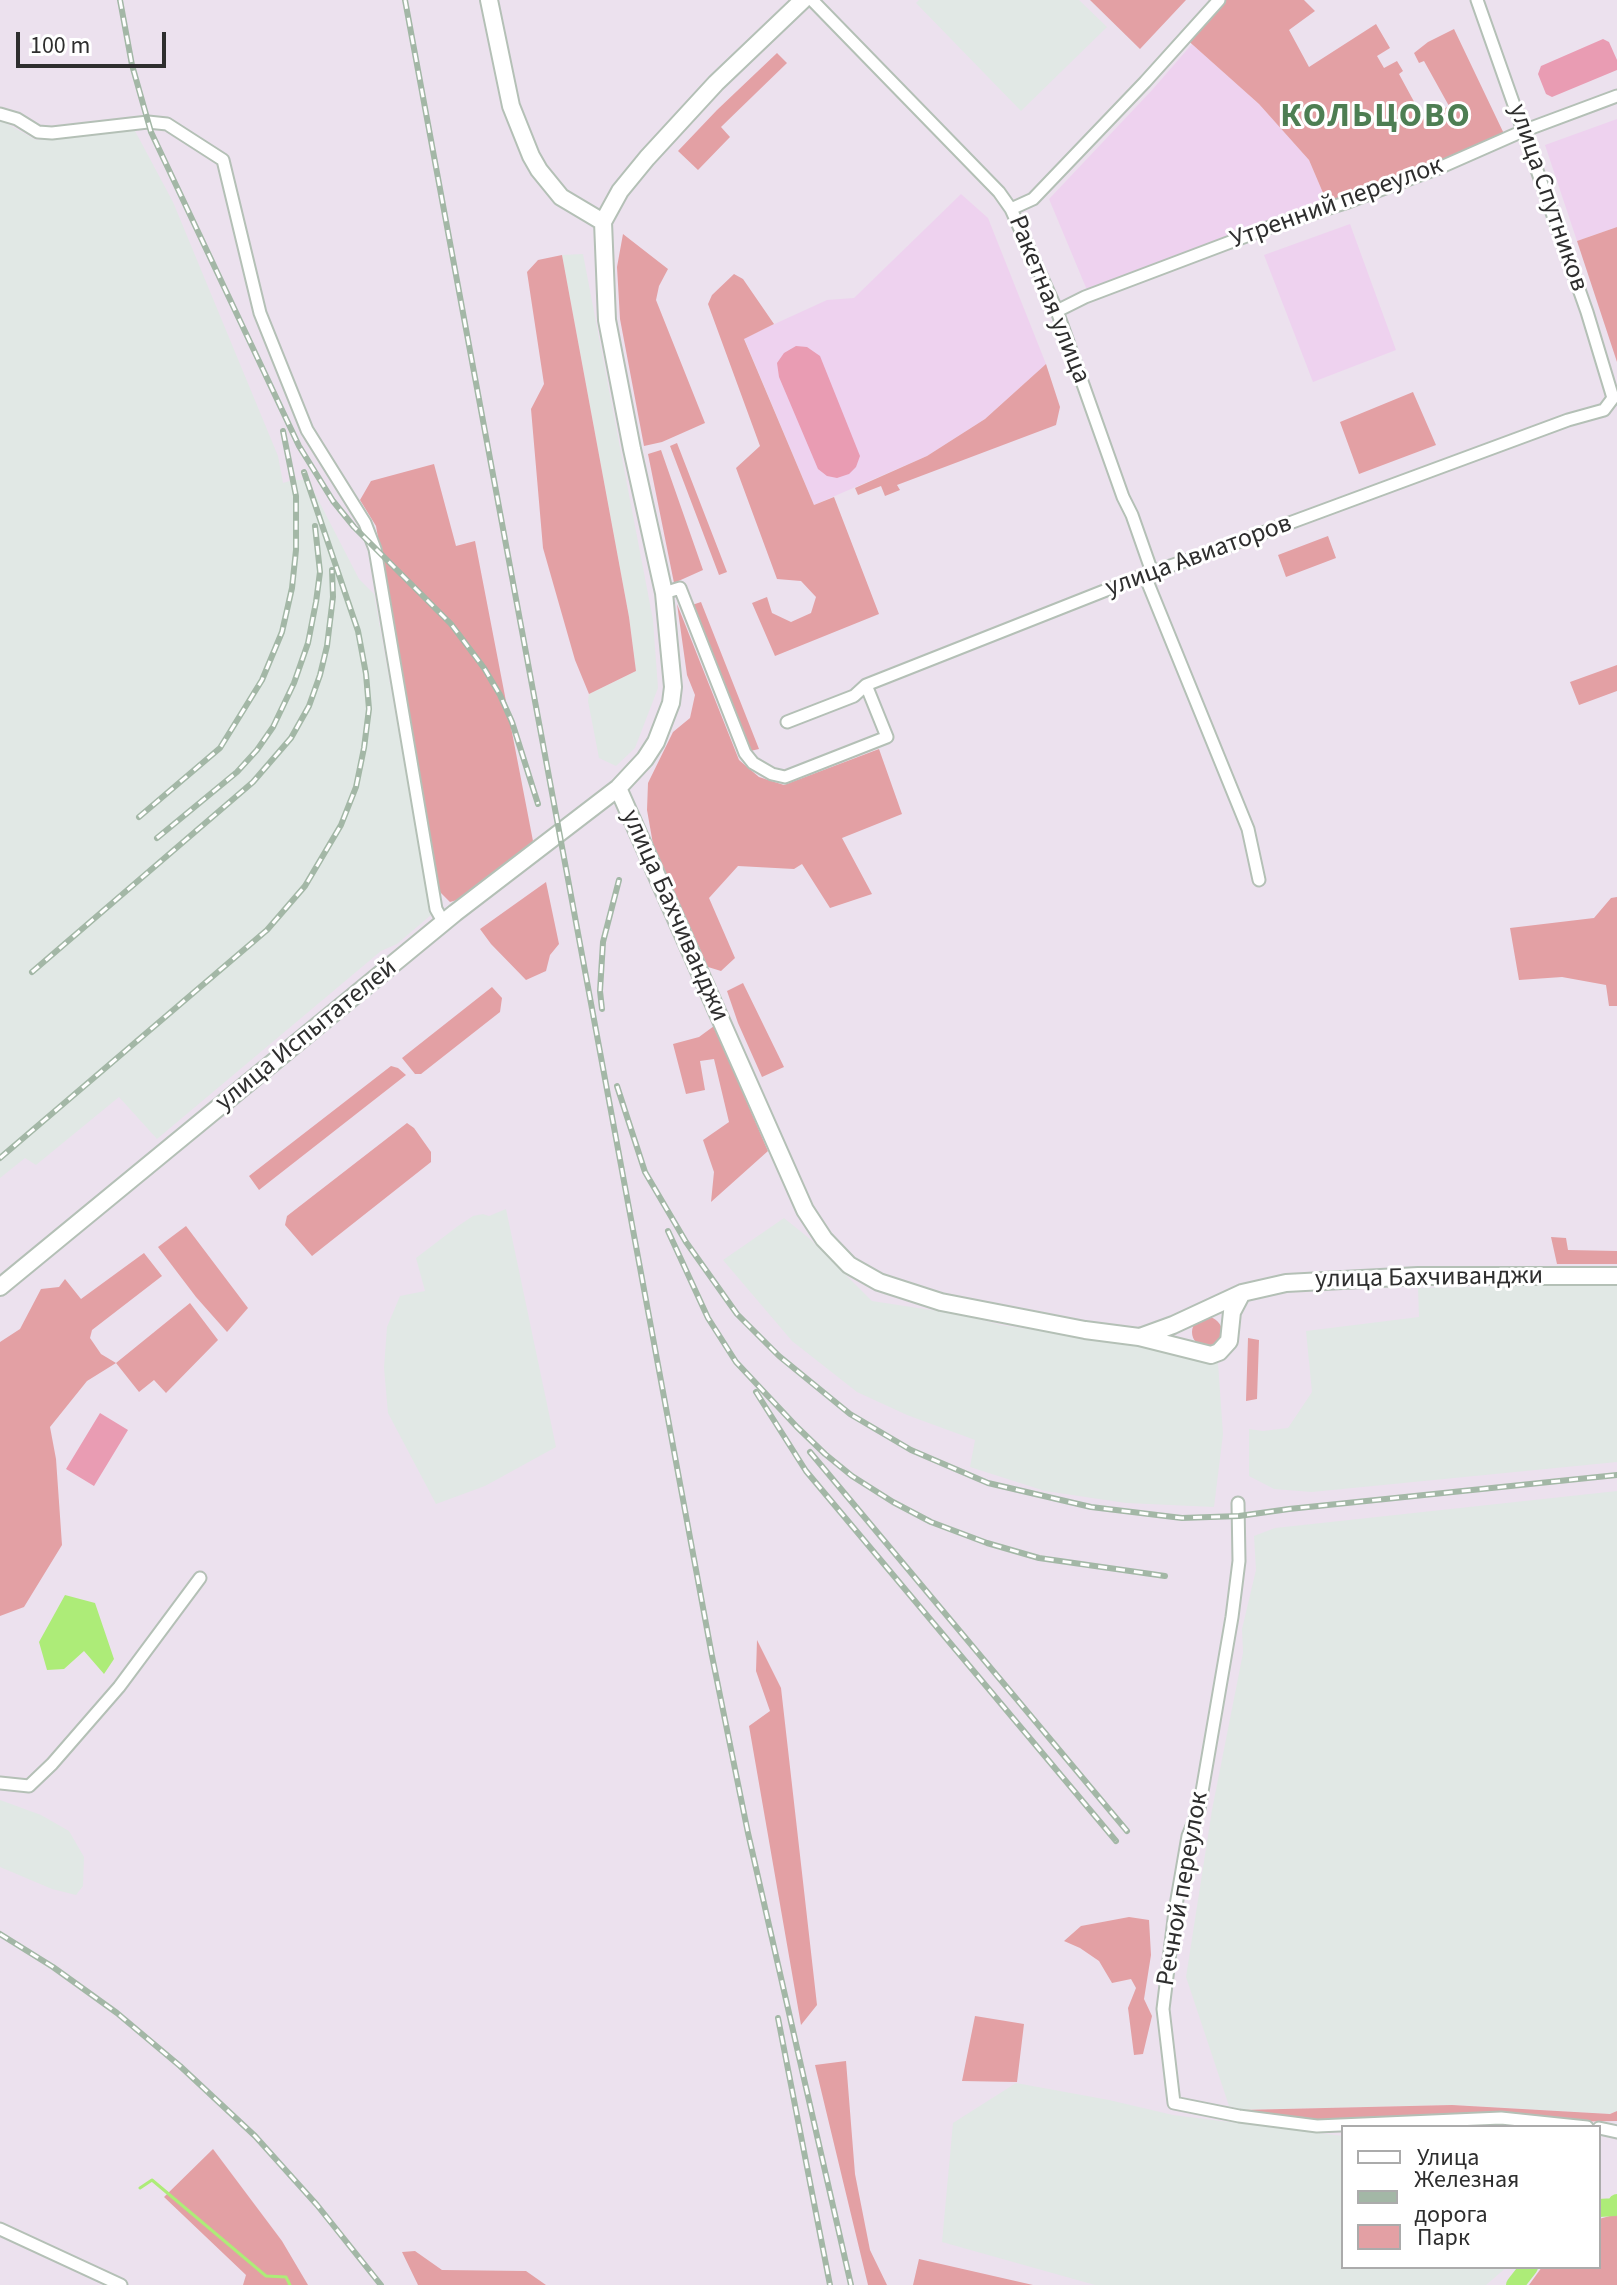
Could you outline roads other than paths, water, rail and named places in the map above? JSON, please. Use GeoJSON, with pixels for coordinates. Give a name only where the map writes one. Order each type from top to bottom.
{"type":"FeatureCollection","features":[{"type":"Feature","properties":{"kind":"main road"},"geometry":{"type":"LineString","coordinates":[[489,0],[511,106],[531,156],[561,197],[603,222],[620,191],[647,158],[716,83],[803,0]]}},
{"type":"Feature","properties":{"kind":"main road","name":"улица Бахчиванджи"},"geometry":{"type":"LineString","coordinates":[[603,222],[607,320],[664,593],[673,687],[671,703],[656,742],[618,788],[805,1210],[824,1239],[849,1265],[879,1282],[941,1302],[1085,1330],[1139,1337],[1211,1355],[1219,1352],[1229,1341],[1235,1303],[1242,1293]]}},
{"type":"Feature","properties":{"kind":"main road","name":"улица Испытателей"},"geometry":{"type":"LineString","coordinates":[[0,1287],[444,923],[618,788]]}},
{"type":"Feature","properties":{"kind":"main road","name":"улица Бахчиванджи"},"geometry":{"type":"LineString","coordinates":[[1139,1337],[1242,1293],[1312,1280],[1418,1276],[1617,1276]]}},
{"type":"Feature","properties":{"kind":"main road"},"geometry":{"type":"LineString","coordinates":[[1211,1308],[1231,1320]]}},
{"type":"Feature","properties":{"kind":"main road"},"geometry":{"type":"LineString","coordinates":[[1193,1350],[1188,1344],[1185,1329],[1194,1315]]}},
{"type":"Feature","properties":{"kind":"street","name":"Ракетная улица"},"geometry":{"type":"LineString","coordinates":[[812,0],[999,192],[1011,209],[1057,311],[1132,515],[1148,574],[1208,735],[1248,829],[1259,880]]}},
{"type":"Feature","properties":{"kind":"street"},"geometry":{"type":"LineString","coordinates":[[1011,209],[1033,199],[1219,0]]}},
{"type":"Feature","properties":{"kind":"street","name":"улица Спутников"},"geometry":{"type":"LineString","coordinates":[[1477,0],[1587,312],[1613,398]]}},
{"type":"Feature","properties":{"kind":"street","name":"Утренний переулок"},"geometry":{"type":"LineString","coordinates":[[1057,311],[1085,297],[1278,224],[1439,168],[1523,131],[1617,96]]}},
{"type":"Feature","properties":{"kind":"street"},"geometry":{"type":"LineString","coordinates":[[0,114],[17,119],[38,132],[52,133],[148,122],[167,124],[223,160],[264,323],[307,430],[365,523],[375,549],[436,909],[444,923]]}},
{"type":"Feature","properties":{"kind":"street","name":"улица Авиаторов"},"geometry":{"type":"LineString","coordinates":[[787,722],[854,696],[866,685],[1148,574],[1568,420],[1604,410],[1613,398]]}},
{"type":"Feature","properties":{"kind":"street"},"geometry":{"type":"LineString","coordinates":[[664,593],[680,588],[745,753],[753,763],[772,774],[785,777],[887,737],[866,685]]}},
{"type":"Feature","properties":{"kind":"street","name":"Речной переулок"},"geometry":{"type":"LineString","coordinates":[[1238,1503],[1239,1561],[1232,1617],[1199,1809],[1188,1836],[1177,1896],[1163,2009],[1174,2103],[1239,2116],[1317,2126],[1501,2118],[1568,2125]]}},
{"type":"Feature","properties":{"kind":"street"},"geometry":{"type":"LineString","coordinates":[[0,1783],[29,1786],[52,1764],[119,1687],[200,1578]]}},
{"type":"Feature","properties":{"kind":"street"},"geometry":{"type":"LineString","coordinates":[[0,2229],[121,2285]]}},
{"type":"Feature","properties":{"kind":"waterway"},"geometry":{"type":"LineString","coordinates":[[140,2188],[152,2180],[266,2276],[286,2277],[290,2285]]}},
{"type":"Feature","properties":{"kind":"waterway"},"geometry":{"type":"LineString","coordinates":[[1601,2208],[1615,2207],[1617,2203]]}},
{"type":"Feature","properties":{"kind":"waterway"},"geometry":{"type":"LineString","coordinates":[[1515,2285],[1527,2269]]}},
{"type":"Feature","properties":{"kind":"railway"},"geometry":{"type":"LineString","coordinates":[[120,0],[132,65],[151,132],[299,446],[333,501],[354,527],[451,624],[484,668],[512,722],[538,804]]}},
{"type":"Feature","properties":{"kind":"railway"},"geometry":{"type":"LineString","coordinates":[[405,0],[712,1656],[748,1833],[851,2285]]}},
{"type":"Feature","properties":{"kind":"railway"},"geometry":{"type":"LineString","coordinates":[[139,817],[220,748],[262,680],[282,632],[292,588],[296,550],[296,496],[283,431]]}},
{"type":"Feature","properties":{"kind":"railway"},"geometry":{"type":"LineString","coordinates":[[0,1158],[267,930],[305,886],[341,825],[356,787],[364,748],[369,709],[366,674],[358,631],[304,472]]}},
{"type":"Feature","properties":{"kind":"railway"},"geometry":{"type":"LineString","coordinates":[[157,838],[237,772],[273,727],[294,683],[308,643],[320,572],[315,526]]}},
{"type":"Feature","properties":{"kind":"railway"},"geometry":{"type":"LineString","coordinates":[[32,972],[253,782],[291,738],[309,706],[320,675],[333,597],[332,570]]}},
{"type":"Feature","properties":{"kind":"railway"},"geometry":{"type":"LineString","coordinates":[[602,1009],[603,942],[619,880]]}},
{"type":"Feature","properties":{"kind":"railway"},"geometry":{"type":"LineString","coordinates":[[617,1086],[645,1172],[686,1242],[737,1314],[779,1356],[850,1414],[911,1450],[988,1483],[1091,1507],[1182,1518],[1239,1516],[1617,1475]]}},
{"type":"Feature","properties":{"kind":"railway"},"geometry":{"type":"LineString","coordinates":[[668,1231],[708,1318],[736,1362],[797,1427],[852,1476],[931,1522],[987,1543],[1039,1558],[1165,1576]]}},
{"type":"Feature","properties":{"kind":"railway"},"geometry":{"type":"LineString","coordinates":[[756,1392],[806,1471],[1116,1841]]}},
{"type":"Feature","properties":{"kind":"railway"},"geometry":{"type":"LineString","coordinates":[[810,1452],[1127,1831]]}},
{"type":"Feature","properties":{"kind":"railway"},"geometry":{"type":"LineString","coordinates":[[0,1934],[117,2013],[180,2066],[255,2136],[317,2205],[381,2285]]}},
{"type":"Feature","properties":{"kind":"railway"},"geometry":{"type":"LineString","coordinates":[[778,2018],[830,2285]]}},
{"type":"Feature","properties":{"kind":"district","name":"КОЛЬЦОВО"},"geometry":{"type":"Point","coordinates":[1376,119]}}]}
